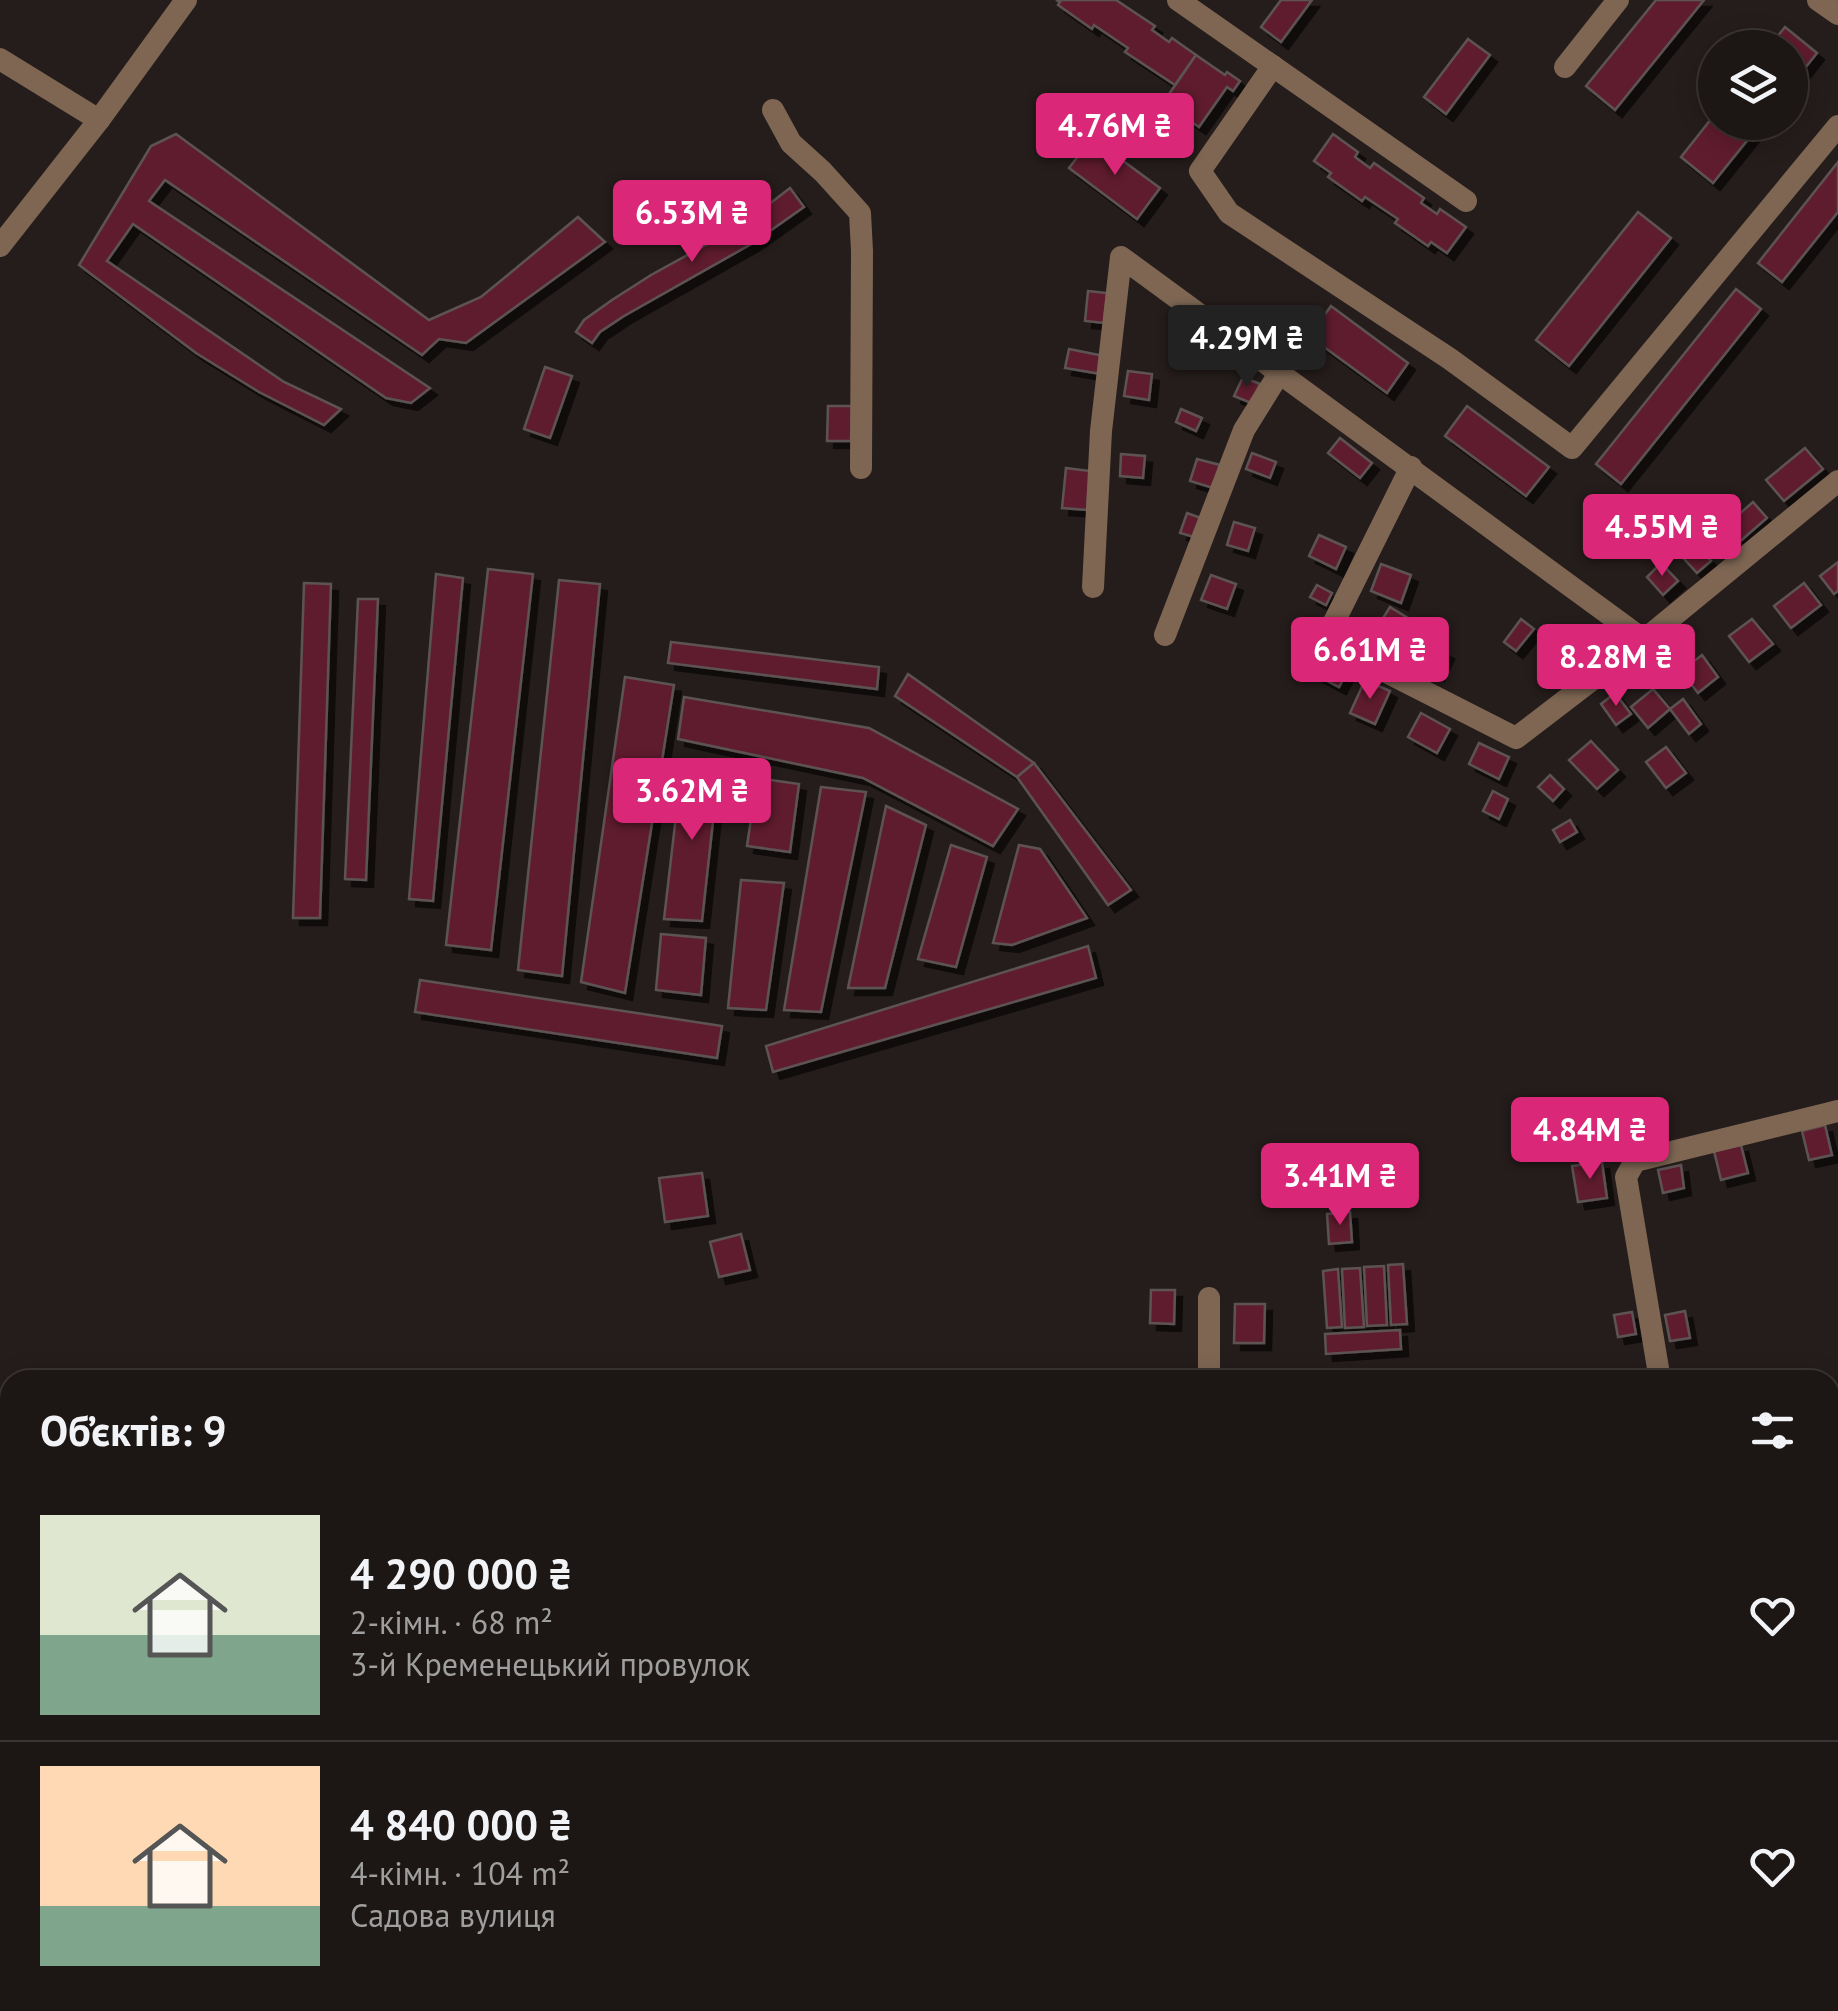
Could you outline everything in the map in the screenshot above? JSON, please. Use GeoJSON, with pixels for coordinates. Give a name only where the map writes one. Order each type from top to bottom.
{"type":"FeatureCollection","features":[{"type":"Feature","properties":{"kind":"street"},"geometry":{"type":"LineString","coordinates":[[0,246],[186,0]]}},
{"type":"Feature","properties":{"kind":"street"},"geometry":{"type":"LineString","coordinates":[[1178,0],[1466,202]]}},
{"type":"Feature","properties":{"kind":"street"},"geometry":{"type":"LineString","coordinates":[[1565,67],[1618,0]]}},
{"type":"Feature","properties":{"kind":"street"},"geometry":{"type":"LineString","coordinates":[[1818,0],[1838,14]]}},
{"type":"Feature","properties":{"kind":"street"},"geometry":{"type":"LineString","coordinates":[[0,59],[99,120]]}},
{"type":"Feature","properties":{"kind":"street"},"geometry":{"type":"LineString","coordinates":[[1273,66],[1200,171],[1229,213],[1450,360],[1572,448],[1838,126]]}},
{"type":"Feature","properties":{"kind":"street"},"geometry":{"type":"LineString","coordinates":[[773,110],[791,143],[824,172],[860,213],[862,468]]}},
{"type":"Feature","properties":{"kind":"street"},"geometry":{"type":"LineString","coordinates":[[1094,587],[1101,431],[1120,257],[1644,640]]}},
{"type":"Feature","properties":{"kind":"street"},"geometry":{"type":"LineString","coordinates":[[1165,634],[1244,430],[1280,372]]}},
{"type":"Feature","properties":{"kind":"street"},"geometry":{"type":"LineString","coordinates":[[1411,467],[1330,630],[1339,648],[1516,738],[1644,640],[1838,481]]}},
{"type":"Feature","properties":{"kind":"street"},"geometry":{"type":"LineString","coordinates":[[1658,1370],[1626,1177],[1635,1161],[1838,1111]]}},
{"type":"Feature","properties":{"kind":"street"},"geometry":{"type":"LineString","coordinates":[[1208,1298],[1209,1370]]}},
{"type":"Feature","properties":{"kind":"building"},"geometry":{"type":"Polygon","coordinates":[[[1056,0],[1116,0],[1155,26],[1152,30],[1169,42],[1172,38],[1196,55],[1175,85],[1056,0]]]}},
{"type":"Feature","properties":{"kind":"building"},"geometry":{"type":"Polygon","coordinates":[[[1281,0],[1312,0],[1281,42],[1261,27],[1281,0]]]}},
{"type":"Feature","properties":{"kind":"building"},"geometry":{"type":"Polygon","coordinates":[[[1656,0],[1704,0],[1615,110],[1586,86],[1656,0]]]}},
{"type":"Feature","properties":{"kind":"building"},"geometry":{"type":"Polygon","coordinates":[[[1468,39],[1490,55],[1446,114],[1424,97],[1468,39]]]}},
{"type":"Feature","properties":{"kind":"building"},"geometry":{"type":"Polygon","coordinates":[[[1808,46],[1817,53],[1808,64],[1808,46]]]}},
{"type":"Feature","properties":{"kind":"building"},"geometry":{"type":"Polygon","coordinates":[[[1196,55],[1240,81],[1233,91],[1227,87],[1199,127],[1177,112],[1181,107],[1167,97],[1196,55]]]}},
{"type":"Feature","properties":{"kind":"building"},"geometry":{"type":"Polygon","coordinates":[[[176,134],[429,320],[481,297],[578,217],[605,242],[466,343],[439,339],[422,355],[165,180],[149,201],[430,388],[411,403],[386,398],[133,224],[107,261],[284,382],[341,409],[324,425],[259,392],[196,353],[79,265],[151,146],[176,134]]]}},
{"type":"Feature","properties":{"kind":"building"},"geometry":{"type":"Polygon","coordinates":[[[1333,134],[1358,152],[1355,157],[1370,168],[1374,163],[1424,198],[1421,203],[1437,214],[1440,209],[1466,227],[1447,253],[1431,242],[1428,246],[1395,223],[1398,219],[1365,197],[1362,201],[1328,177],[1331,173],[1314,161],[1333,134]]]}},
{"type":"Feature","properties":{"kind":"building"},"geometry":{"type":"Polygon","coordinates":[[[1698,136],[1698,140],[1748,140],[1713,183],[1681,157],[1698,136]]]}},
{"type":"Feature","properties":{"kind":"building"},"geometry":{"type":"Polygon","coordinates":[[[1092,138],[1160,188],[1137,219],[1069,168],[1092,138]]]}},
{"type":"Feature","properties":{"kind":"building"},"geometry":{"type":"Polygon","coordinates":[[[1838,162],[1838,212],[1782,282],[1758,263],[1838,162]]]}},
{"type":"Feature","properties":{"kind":"building"},"geometry":{"type":"Polygon","coordinates":[[[790,188],[804,207],[753,243],[624,316],[600,332],[592,343],[576,332],[584,320],[612,300],[742,225],[790,188]]]}},
{"type":"Feature","properties":{"kind":"building"},"geometry":{"type":"Polygon","coordinates":[[[1638,212],[1671,238],[1569,366],[1536,340],[1638,212]]]}},
{"type":"Feature","properties":{"kind":"building"},"geometry":{"type":"Polygon","coordinates":[[[1736,289],[1761,309],[1621,484],[1596,464],[1736,289]]]}},
{"type":"Feature","properties":{"kind":"building"},"geometry":{"type":"Polygon","coordinates":[[[1088,291],[1107,293],[1104,323],[1085,321],[1088,291]]]}},
{"type":"Feature","properties":{"kind":"building"},"geometry":{"type":"Polygon","coordinates":[[[1331,306],[1408,363],[1387,393],[1309,336],[1331,306]]]}},
{"type":"Feature","properties":{"kind":"building"},"geometry":{"type":"Polygon","coordinates":[[[1069,349],[1104,356],[1101,374],[1065,368],[1069,349]]]}},
{"type":"Feature","properties":{"kind":"building"},"geometry":{"type":"Polygon","coordinates":[[[545,367],[572,376],[550,438],[524,429],[545,367]]]}},
{"type":"Feature","properties":{"kind":"building"},"geometry":{"type":"Polygon","coordinates":[[[1128,371],[1152,374],[1149,400],[1124,396],[1128,371]]]}},
{"type":"Feature","properties":{"kind":"building"},"geometry":{"type":"Polygon","coordinates":[[[1243,377],[1260,384],[1251,403],[1234,396],[1243,377]]]}},
{"type":"Feature","properties":{"kind":"building"},"geometry":{"type":"Polygon","coordinates":[[[828,406],[852,406],[851,441],[827,441],[828,406]]]}},
{"type":"Feature","properties":{"kind":"building"},"geometry":{"type":"Polygon","coordinates":[[[1467,406],[1549,467],[1526,496],[1445,436],[1467,406]]]}},
{"type":"Feature","properties":{"kind":"building"},"geometry":{"type":"Polygon","coordinates":[[[1181,409],[1202,418],[1196,431],[1176,422],[1181,409]]]}},
{"type":"Feature","properties":{"kind":"building"},"geometry":{"type":"Polygon","coordinates":[[[1340,438],[1372,463],[1360,478],[1328,453],[1340,438]]]}},
{"type":"Feature","properties":{"kind":"building"},"geometry":{"type":"Polygon","coordinates":[[[1805,448],[1823,469],[1784,501],[1766,480],[1805,448]]]}},
{"type":"Feature","properties":{"kind":"building"},"geometry":{"type":"Polygon","coordinates":[[[1252,453],[1276,462],[1270,478],[1246,469],[1252,453]]]}},
{"type":"Feature","properties":{"kind":"building"},"geometry":{"type":"Polygon","coordinates":[[[1121,454],[1145,456],[1143,478],[1120,476],[1121,454]]]}},
{"type":"Feature","properties":{"kind":"building"},"geometry":{"type":"Polygon","coordinates":[[[1197,459],[1220,465],[1213,488],[1190,481],[1197,459]]]}},
{"type":"Feature","properties":{"kind":"building"},"geometry":{"type":"Polygon","coordinates":[[[1066,468],[1090,471],[1087,510],[1062,508],[1066,468]]]}},
{"type":"Feature","properties":{"kind":"building"},"geometry":{"type":"Polygon","coordinates":[[[1753,502],[1767,518],[1729,551],[1715,535],[1753,502]]]}},
{"type":"Feature","properties":{"kind":"building"},"geometry":{"type":"Polygon","coordinates":[[[1187,513],[1201,518],[1194,537],[1180,533],[1187,513]]]}},
{"type":"Feature","properties":{"kind":"building"},"geometry":{"type":"Polygon","coordinates":[[[1234,522],[1255,528],[1248,551],[1227,545],[1234,522]]]}},
{"type":"Feature","properties":{"kind":"building"},"geometry":{"type":"Polygon","coordinates":[[[1319,535],[1346,547],[1336,569],[1309,556],[1319,535]]]}},
{"type":"Feature","properties":{"kind":"building"},"geometry":{"type":"Polygon","coordinates":[[[1689,538],[1711,561],[1697,573],[1676,550],[1689,538]]]}},
{"type":"Feature","properties":{"kind":"building"},"geometry":{"type":"Polygon","coordinates":[[[1838,562],[1838,591],[1834,594],[1820,576],[1838,562]]]}},
{"type":"Feature","properties":{"kind":"building"},"geometry":{"type":"Polygon","coordinates":[[[1661,563],[1678,581],[1663,595],[1647,577],[1661,563]]]}},
{"type":"Feature","properties":{"kind":"building"},"geometry":{"type":"Polygon","coordinates":[[[1381,564],[1411,575],[1401,603],[1371,591],[1381,564]]]}},
{"type":"Feature","properties":{"kind":"building"},"geometry":{"type":"Polygon","coordinates":[[[488,569],[533,574],[491,950],[446,945],[488,569]]]}},
{"type":"Feature","properties":{"kind":"building"},"geometry":{"type":"Polygon","coordinates":[[[436,574],[463,578],[433,901],[409,899],[436,574]]]}},
{"type":"Feature","properties":{"kind":"building"},"geometry":{"type":"Polygon","coordinates":[[[1211,575],[1236,584],[1227,609],[1201,600],[1211,575]]]}},
{"type":"Feature","properties":{"kind":"building"},"geometry":{"type":"Polygon","coordinates":[[[559,580],[600,584],[562,976],[518,970],[559,580]]]}},
{"type":"Feature","properties":{"kind":"building"},"geometry":{"type":"Polygon","coordinates":[[[304,583],[331,584],[320,918],[293,918],[304,583]]]}},
{"type":"Feature","properties":{"kind":"building"},"geometry":{"type":"Polygon","coordinates":[[[1804,583],[1821,605],[1791,628],[1774,606],[1804,583]]]}},
{"type":"Feature","properties":{"kind":"building"},"geometry":{"type":"Polygon","coordinates":[[[1317,585],[1332,593],[1326,605],[1310,597],[1317,585]]]}},
{"type":"Feature","properties":{"kind":"building"},"geometry":{"type":"Polygon","coordinates":[[[358,599],[378,599],[366,880],[345,879],[358,599]]]}},
{"type":"Feature","properties":{"kind":"building"},"geometry":{"type":"Polygon","coordinates":[[[1390,607],[1411,620],[1404,631],[1383,618],[1390,607]]]}},
{"type":"Feature","properties":{"kind":"building"},"geometry":{"type":"Polygon","coordinates":[[[1521,619],[1534,629],[1516,651],[1504,642],[1521,619]]]}},
{"type":"Feature","properties":{"kind":"building"},"geometry":{"type":"Polygon","coordinates":[[[1752,619],[1773,644],[1749,662],[1729,636],[1752,619]]]}},
{"type":"Feature","properties":{"kind":"building"},"geometry":{"type":"Polygon","coordinates":[[[671,642],[879,667],[877,689],[668,663],[671,642]]]}},
{"type":"Feature","properties":{"kind":"building"},"geometry":{"type":"Polygon","coordinates":[[[1431,644],[1447,652],[1437,674],[1420,666],[1431,644]]]}},
{"type":"Feature","properties":{"kind":"building"},"geometry":{"type":"Polygon","coordinates":[[[1566,644],[1585,668],[1563,686],[1543,662],[1566,644]]]}},
{"type":"Feature","properties":{"kind":"building"},"geometry":{"type":"Polygon","coordinates":[[[1325,653],[1350,667],[1339,687],[1314,674],[1325,653]]]}},
{"type":"Feature","properties":{"kind":"building"},"geometry":{"type":"Polygon","coordinates":[[[1702,655],[1718,677],[1698,693],[1681,671],[1702,655]]]}},
{"type":"Feature","properties":{"kind":"building"},"geometry":{"type":"Polygon","coordinates":[[[908,674],[1034,763],[1017,777],[895,696],[908,674]]]}},
{"type":"Feature","properties":{"kind":"building"},"geometry":{"type":"Polygon","coordinates":[[[625,677],[674,685],[625,993],[581,982],[625,677]]]}},
{"type":"Feature","properties":{"kind":"building"},"geometry":{"type":"Polygon","coordinates":[[[1365,680],[1390,691],[1375,724],[1350,713],[1365,680]]]}},
{"type":"Feature","properties":{"kind":"building"},"geometry":{"type":"Polygon","coordinates":[[[1653,689],[1670,709],[1648,728],[1631,707],[1653,689]]]}},
{"type":"Feature","properties":{"kind":"building"},"geometry":{"type":"Polygon","coordinates":[[[1615,693],[1631,714],[1616,725],[1601,704],[1615,693]]]}},
{"type":"Feature","properties":{"kind":"building"},"geometry":{"type":"Polygon","coordinates":[[[684,697],[869,728],[1018,809],[993,846],[863,778],[678,739],[684,697]]]}},
{"type":"Feature","properties":{"kind":"building"},"geometry":{"type":"Polygon","coordinates":[[[1683,699],[1701,724],[1689,734],[1670,709],[1683,699]]]}},
{"type":"Feature","properties":{"kind":"building"},"geometry":{"type":"Polygon","coordinates":[[[1421,713],[1450,729],[1437,753],[1408,737],[1421,713]]]}},
{"type":"Feature","properties":{"kind":"building"},"geometry":{"type":"Polygon","coordinates":[[[1591,741],[1618,770],[1597,789],[1569,760],[1591,741]]]}},
{"type":"Feature","properties":{"kind":"building"},"geometry":{"type":"Polygon","coordinates":[[[1479,743],[1509,757],[1499,779],[1469,764],[1479,743]]]}},
{"type":"Feature","properties":{"kind":"building"},"geometry":{"type":"Polygon","coordinates":[[[1666,747],[1686,773],[1666,788],[1646,762],[1666,747]]]}},
{"type":"Feature","properties":{"kind":"building"},"geometry":{"type":"Polygon","coordinates":[[[1034,763],[1131,890],[1108,905],[1017,777],[1034,763]]]}},
{"type":"Feature","properties":{"kind":"building"},"geometry":{"type":"Polygon","coordinates":[[[682,764],[719,767],[702,921],[664,919],[682,764]]]}},
{"type":"Feature","properties":{"kind":"building"},"geometry":{"type":"Polygon","coordinates":[[[1550,775],[1564,789],[1553,801],[1538,787],[1550,775]]]}},
{"type":"Feature","properties":{"kind":"building"},"geometry":{"type":"Polygon","coordinates":[[[757,778],[799,784],[790,852],[747,846],[757,778]]]}},
{"type":"Feature","properties":{"kind":"building"},"geometry":{"type":"Polygon","coordinates":[[[821,787],[866,792],[821,1012],[784,1010],[821,787]]]}},
{"type":"Feature","properties":{"kind":"building"},"geometry":{"type":"Polygon","coordinates":[[[1493,791],[1508,799],[1499,819],[1483,811],[1493,791]]]}},
{"type":"Feature","properties":{"kind":"building"},"geometry":{"type":"Polygon","coordinates":[[[886,806],[926,825],[885,988],[848,988],[886,806]]]}},
{"type":"Feature","properties":{"kind":"building"},"geometry":{"type":"Polygon","coordinates":[[[1570,820],[1577,832],[1560,842],[1553,830],[1570,820]]]}},
{"type":"Feature","properties":{"kind":"building"},"geometry":{"type":"Polygon","coordinates":[[[951,845],[987,857],[956,967],[918,959],[951,845]]]}},
{"type":"Feature","properties":{"kind":"building"},"geometry":{"type":"Polygon","coordinates":[[[1019,845],[1040,849],[1087,918],[1012,945],[993,943],[1019,845]]]}},
{"type":"Feature","properties":{"kind":"building"},"geometry":{"type":"Polygon","coordinates":[[[741,880],[784,883],[766,1010],[728,1008],[741,880]]]}},
{"type":"Feature","properties":{"kind":"building"},"geometry":{"type":"Polygon","coordinates":[[[661,934],[706,938],[701,995],[656,990],[661,934]]]}},
{"type":"Feature","properties":{"kind":"building"},"geometry":{"type":"Polygon","coordinates":[[[1088,946],[1096,978],[773,1072],[766,1046],[1088,946]]]}},
{"type":"Feature","properties":{"kind":"building"},"geometry":{"type":"Polygon","coordinates":[[[420,980],[722,1026],[717,1058],[415,1012],[420,980]]]}},
{"type":"Feature","properties":{"kind":"building"},"geometry":{"type":"Polygon","coordinates":[[[1825,1125],[1832,1155],[1809,1160],[1802,1131],[1825,1125]]]}},
{"type":"Feature","properties":{"kind":"building"},"geometry":{"type":"Polygon","coordinates":[[[1741,1145],[1748,1173],[1721,1180],[1714,1151],[1741,1145]]]}},
{"type":"Feature","properties":{"kind":"building"},"geometry":{"type":"Polygon","coordinates":[[[1602,1162],[1607,1198],[1578,1202],[1572,1166],[1602,1162]]]}},
{"type":"Feature","properties":{"kind":"building"},"geometry":{"type":"Polygon","coordinates":[[[1681,1165],[1684,1188],[1663,1193],[1658,1170],[1681,1165]]]}},
{"type":"Feature","properties":{"kind":"building"},"geometry":{"type":"Polygon","coordinates":[[[702,1173],[708,1216],[665,1222],[659,1178],[702,1173]]]}},
{"type":"Feature","properties":{"kind":"building"},"geometry":{"type":"Polygon","coordinates":[[[1350,1212],[1352,1242],[1329,1244],[1327,1214],[1350,1212]]]}},
{"type":"Feature","properties":{"kind":"building"},"geometry":{"type":"Polygon","coordinates":[[[741,1234],[750,1270],[719,1277],[710,1242],[741,1234]]]}},
{"type":"Feature","properties":{"kind":"building"},"geometry":{"type":"Polygon","coordinates":[[[1403,1264],[1407,1324],[1391,1325],[1388,1265],[1403,1264]]]}},
{"type":"Feature","properties":{"kind":"building"},"geometry":{"type":"Polygon","coordinates":[[[1384,1266],[1387,1325],[1367,1326],[1364,1267],[1384,1266]]]}},
{"type":"Feature","properties":{"kind":"building"},"geometry":{"type":"Polygon","coordinates":[[[1360,1268],[1364,1327],[1345,1328],[1342,1269],[1360,1268]]]}},
{"type":"Feature","properties":{"kind":"building"},"geometry":{"type":"Polygon","coordinates":[[[1338,1269],[1342,1327],[1327,1328],[1323,1271],[1338,1269]]]}},
{"type":"Feature","properties":{"kind":"building"},"geometry":{"type":"Polygon","coordinates":[[[1151,1290],[1175,1290],[1174,1324],[1150,1323],[1151,1290]]]}},
{"type":"Feature","properties":{"kind":"building"},"geometry":{"type":"Polygon","coordinates":[[[1235,1304],[1265,1304],[1264,1343],[1234,1343],[1235,1304]]]}},
{"type":"Feature","properties":{"kind":"building"},"geometry":{"type":"Polygon","coordinates":[[[1685,1311],[1690,1338],[1670,1341],[1665,1315],[1685,1311]]]}},
{"type":"Feature","properties":{"kind":"building"},"geometry":{"type":"Polygon","coordinates":[[[1632,1312],[1636,1334],[1618,1337],[1614,1315],[1632,1312]]]}},
{"type":"Feature","properties":{"kind":"building"},"geometry":{"type":"Polygon","coordinates":[[[1400,1330],[1401,1349],[1326,1354],[1325,1334],[1400,1330]]]}}]}
